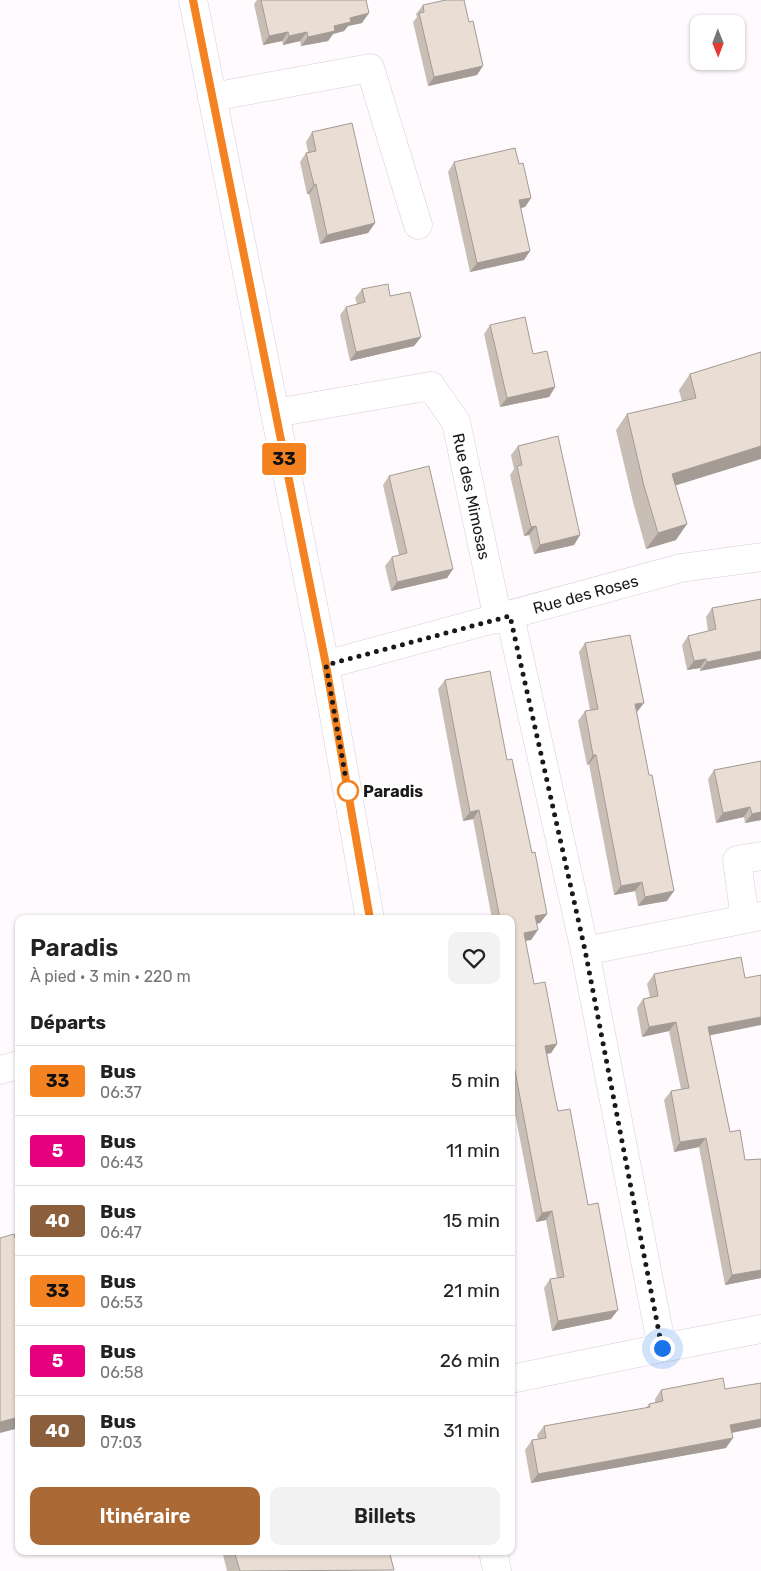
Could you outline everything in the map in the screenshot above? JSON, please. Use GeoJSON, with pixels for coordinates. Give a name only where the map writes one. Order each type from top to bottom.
{"type":"FeatureCollection","features":[{"type":"Feature","properties":{"kind":"street"},"geometry":{"type":"LineString","coordinates":[[193,0],[326,665],[369,915]]}},
{"type":"Feature","properties":{"kind":"street"},"geometry":{"type":"LineString","coordinates":[[212,97],[370,68],[418,226]]}},
{"type":"Feature","properties":{"kind":"street","name":"Rue des Mimosas"},"geometry":{"type":"LineString","coordinates":[[275,413],[431,386],[456,422],[504,618]]}},
{"type":"Feature","properties":{"kind":"street","name":"Rue des Roses"},"geometry":{"type":"LineString","coordinates":[[326,665],[504,618],[681,568],[761,557]]}},
{"type":"Feature","properties":{"kind":"street"},"geometry":{"type":"LineString","coordinates":[[504,618],[585,950],[662,1348]]}},
{"type":"Feature","properties":{"kind":"street"},"geometry":{"type":"LineString","coordinates":[[585,950],[753,918],[737,860],[761,856]]}},
{"type":"Feature","properties":{"kind":"street"},"geometry":{"type":"LineString","coordinates":[[0,1070],[15,1066]]}},
{"type":"Feature","properties":{"kind":"street"},"geometry":{"type":"LineString","coordinates":[[515,1378],[761,1329]]}},
{"type":"Feature","properties":{"kind":"street"},"geometry":{"type":"LineString","coordinates":[[494,1555],[497,1571]]}},
{"type":"Feature","properties":{"kind":"building"},"geometry":{"type":"Polygon","coordinates":[[[261,0],[366,0],[369,13],[350,18],[351,22],[334,26],[335,31],[308,37],[307,32],[289,36],[288,32],[269,36],[261,0]]]}},
{"type":"Feature","properties":{"kind":"building"},"geometry":{"type":"Polygon","coordinates":[[[446,0],[464,0],[469,22],[473,21],[483,66],[434,77],[419,13],[424,12],[423,5],[446,0]]]}},
{"type":"Feature","properties":{"kind":"building"},"geometry":{"type":"Polygon","coordinates":[[[352,123],[375,223],[327,235],[316,184],[314,185],[306,153],[316,151],[312,132],[352,123]]]}},
{"type":"Feature","properties":{"kind":"building"},"geometry":{"type":"Polygon","coordinates":[[[515,148],[519,164],[523,163],[531,198],[519,200],[530,251],[477,263],[454,162],[515,148]]]}},
{"type":"Feature","properties":{"kind":"building"},"geometry":{"type":"Polygon","coordinates":[[[388,284],[390,296],[410,292],[421,337],[356,352],[346,307],[365,302],[362,289],[388,284]]]}},
{"type":"Feature","properties":{"kind":"building"},"geometry":{"type":"Polygon","coordinates":[[[525,317],[533,354],[547,351],[555,387],[507,398],[490,325],[525,317]]]}},
{"type":"Feature","properties":{"kind":"building"},"geometry":{"type":"Polygon","coordinates":[[[761,352],[761,446],[672,474],[687,524],[658,533],[644,486],[627,414],[696,398],[690,374],[761,352]]]}},
{"type":"Feature","properties":{"kind":"building"},"geometry":{"type":"Polygon","coordinates":[[[558,436],[580,535],[540,545],[536,526],[531,527],[517,466],[522,465],[518,446],[558,436]]]}},
{"type":"Feature","properties":{"kind":"building"},"geometry":{"type":"Polygon","coordinates":[[[429,466],[453,569],[397,582],[392,557],[407,553],[389,476],[429,466]]]}},
{"type":"Feature","properties":{"kind":"building"},"geometry":{"type":"Polygon","coordinates":[[[761,599],[761,651],[707,662],[706,659],[694,661],[688,636],[716,629],[712,608],[761,599]]]}},
{"type":"Feature","properties":{"kind":"building"},"geometry":{"type":"Polygon","coordinates":[[[630,635],[644,703],[635,704],[649,775],[652,775],[674,891],[645,897],[642,882],[621,886],[596,755],[593,755],[585,711],[598,709],[585,643],[630,635]]]}},
{"type":"Feature","properties":{"kind":"building"},"geometry":{"type":"Polygon","coordinates":[[[490,671],[507,760],[512,759],[532,853],[535,852],[547,914],[535,916],[538,930],[524,933],[534,984],[545,982],[557,1044],[545,1046],[555,1097],[558,1111],[570,1109],[588,1205],[598,1203],[618,1310],[558,1321],[550,1279],[564,1277],[552,1211],[542,1213],[515,1071],[515,915],[499,915],[479,810],[470,812],[445,680],[490,671]]]}},
{"type":"Feature","properties":{"kind":"building"},"geometry":{"type":"Polygon","coordinates":[[[761,761],[761,812],[752,814],[750,807],[723,813],[714,770],[761,761]]]}},
{"type":"Feature","properties":{"kind":"building"},"geometry":{"type":"Polygon","coordinates":[[[741,957],[745,978],[761,975],[761,1017],[708,1027],[730,1132],[740,1130],[745,1160],[761,1159],[761,1270],[732,1275],[706,1138],[680,1142],[671,1091],[689,1088],[676,1022],[649,1027],[643,999],[658,996],[654,974],[741,957]]]}},
{"type":"Feature","properties":{"kind":"building"},"geometry":{"type":"Polygon","coordinates":[[[14,1234],[15,1238],[15,1418],[0,1422],[0,1238],[14,1234]]]}},
{"type":"Feature","properties":{"kind":"building"},"geometry":{"type":"Polygon","coordinates":[[[723,1378],[725,1389],[761,1383],[761,1419],[730,1425],[733,1438],[538,1474],[532,1440],[546,1438],[544,1426],[650,1407],[649,1404],[663,1401],[661,1390],[723,1378]]]}},
{"type":"Feature","properties":{"kind":"building"},"geometry":{"type":"Polygon","coordinates":[[[235,1555],[390,1555],[394,1570],[240,1571],[235,1555]]]}},
{"type":"Feature","properties":{"kind":"bus line","name":"33"},"geometry":{"type":"LineString","coordinates":[[193,0],[326,665],[369,915]]}},
{"type":"Feature","properties":{"kind":"place","name":"Paradis"},"geometry":{"type":"Point","coordinates":[348,791]}},
{"type":"Feature","properties":{"kind":"route"},"geometry":{"type":"LineString","coordinates":[[348,791],[326,665],[510,616],[585,950],[662,1348]]}}]}
